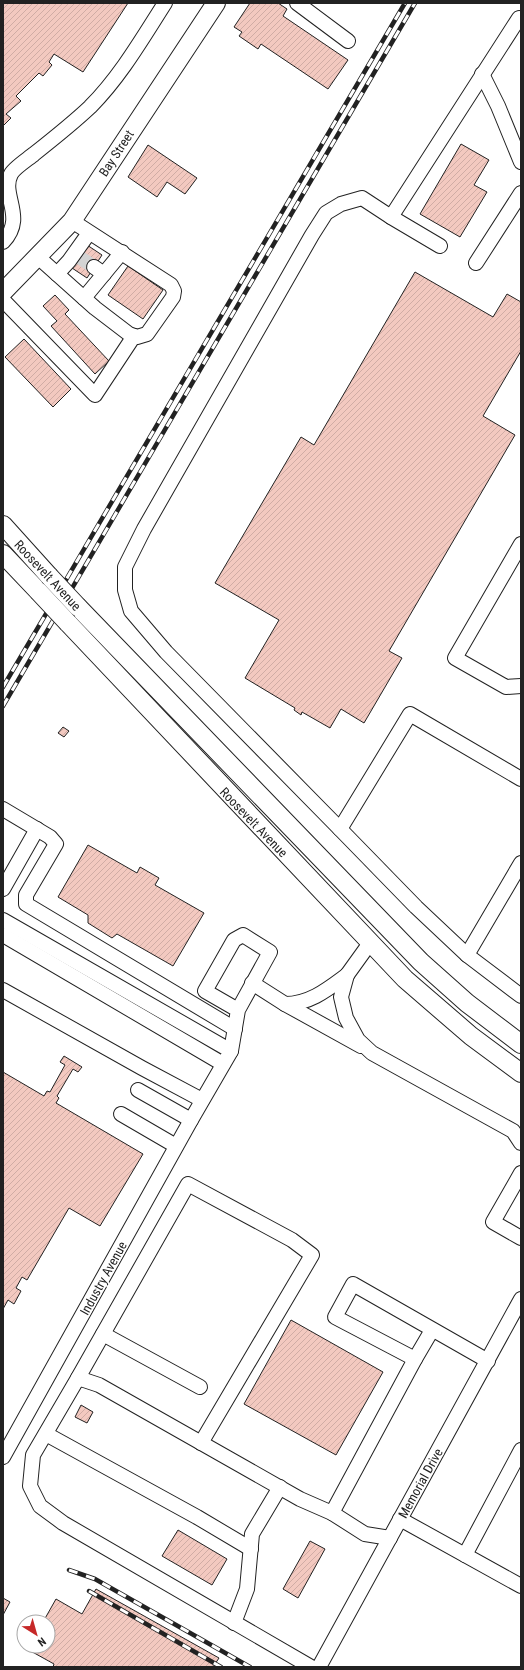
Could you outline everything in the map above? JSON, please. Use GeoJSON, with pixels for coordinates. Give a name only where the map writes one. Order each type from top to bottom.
{"type":"FeatureCollection","features":[{"type":"Feature","properties":{"kind":"main road","name":"Bay Street"},"geometry":{"type":"LineString","coordinates":[[3,292],[38,258],[72,221],[216,3]]}},
{"type":"Feature","properties":{"kind":"main road","name":"Roosevelt Avenue"},"geometry":{"type":"LineString","coordinates":[[3,525],[78,607],[421,962],[467,1003],[521,1044]]}},
{"type":"Feature","properties":{"kind":"main road","name":"Roosevelt Avenue"},"geometry":{"type":"LineString","coordinates":[[3,554],[405,979],[471,1036],[521,1073]]}},
{"type":"Feature","properties":{"kind":"street"},"geometry":{"type":"LineString","coordinates":[[3,242],[12,227],[13,214],[6,188],[11,173],[68,127],[91,105],[125,65],[164,3]]}},
{"type":"Feature","properties":{"kind":"street"},"geometry":{"type":"LineString","coordinates":[[297,3],[348,40]]}},
{"type":"Feature","properties":{"kind":"street"},"geometry":{"type":"LineString","coordinates":[[391,217],[519,18]]}},
{"type":"Feature","properties":{"kind":"street"},"geometry":{"type":"LineString","coordinates":[[482,74],[498,106],[521,162]]}},
{"type":"Feature","properties":{"kind":"street"},"geometry":{"type":"LineString","coordinates":[[476,263],[521,194]]}},
{"type":"Feature","properties":{"kind":"street"},"geometry":{"type":"LineString","coordinates":[[440,246],[362,198],[341,204],[326,213],[228,380],[144,529],[125,567],[125,590],[131,611],[166,652],[410,901],[467,955],[521,996]]}},
{"type":"Feature","properties":{"kind":"street"},"geometry":{"type":"LineString","coordinates":[[38,258],[84,298],[129,334],[137,337],[148,334],[171,301],[174,291],[171,285],[72,221]]}},
{"type":"Feature","properties":{"kind":"street"},"geometry":{"type":"LineString","coordinates":[[57,274],[77,255],[90,233]]}},
{"type":"Feature","properties":{"kind":"street"},"geometry":{"type":"LineString","coordinates":[[84,298],[99,270],[122,252]]}},
{"type":"Feature","properties":{"kind":"street"},"geometry":{"type":"LineString","coordinates":[[3,300],[95,395],[134,336]]}},
{"type":"Feature","properties":{"kind":"street"},"geometry":{"type":"LineString","coordinates":[[521,544],[455,658],[506,687],[521,686]]}},
{"type":"Feature","properties":{"kind":"street"},"geometry":{"type":"LineString","coordinates":[[340,829],[410,714],[521,779]]}},
{"type":"Feature","properties":{"kind":"street"},"geometry":{"type":"LineString","coordinates":[[4,813],[37,828],[50,836],[56,844],[26,895],[26,904],[235,1029]]}},
{"type":"Feature","properties":{"kind":"street"},"geometry":{"type":"LineString","coordinates":[[3,889],[37,828]]}},
{"type":"Feature","properties":{"kind":"street"},"geometry":{"type":"LineString","coordinates":[[467,955],[521,863]]}},
{"type":"Feature","properties":{"kind":"street"},"geometry":{"type":"LineString","coordinates":[[3,920],[231,1051],[238,1010],[270,952],[243,935],[234,940],[205,991],[238,1010]]}},
{"type":"Feature","properties":{"kind":"street"},"geometry":{"type":"LineString","coordinates":[[3,934],[223,1064]]}},
{"type":"Feature","properties":{"kind":"street"},"geometry":{"type":"LineString","coordinates":[[286,1004],[294,1004],[320,994],[347,975],[370,943]]}},
{"type":"Feature","properties":{"kind":"street"},"geometry":{"type":"LineString","coordinates":[[347,975],[341,997],[346,1018],[358,1040],[368,1050]]}},
{"type":"Feature","properties":{"kind":"street"},"geometry":{"type":"LineString","coordinates":[[252,983],[372,1053],[513,1131],[521,1143]]}},
{"type":"Feature","properties":{"kind":"street"},"geometry":{"type":"LineString","coordinates":[[3,990],[202,1100]]}},
{"type":"Feature","properties":{"kind":"street","name":"Industry Avenue"},"geometry":{"type":"LineString","coordinates":[[3,1457],[190,1120],[231,1051]]}},
{"type":"Feature","properties":{"kind":"street"},"geometry":{"type":"LineString","coordinates":[[138,1090],[190,1120]]}},
{"type":"Feature","properties":{"kind":"street"},"geometry":{"type":"LineString","coordinates":[[121,1114],[176,1146]]}},
{"type":"Feature","properties":{"kind":"street"},"geometry":{"type":"LineString","coordinates":[[521,1173],[493,1222],[521,1238]]}},
{"type":"Feature","properties":{"kind":"street"},"geometry":{"type":"LineString","coordinates":[[201,1443],[312,1255],[292,1240],[188,1184],[33,1455],[30,1486],[40,1506],[63,1523],[234,1623],[321,1666]]}},
{"type":"Feature","properties":{"kind":"street"},"geometry":{"type":"LineString","coordinates":[[415,1358],[335,1317],[353,1284],[488,1361]]}},
{"type":"Feature","properties":{"kind":"street","name":"Memorial Drive"},"geometry":{"type":"LineString","coordinates":[[321,1666],[521,1299]]}},
{"type":"Feature","properties":{"kind":"street"},"geometry":{"type":"LineString","coordinates":[[332,1513],[415,1358],[432,1330]]}},
{"type":"Feature","properties":{"kind":"street"},"geometry":{"type":"LineString","coordinates":[[103,1334],[200,1387]]}},
{"type":"Feature","properties":{"kind":"street"},"geometry":{"type":"LineString","coordinates":[[78,1378],[99,1385],[300,1499],[332,1513],[365,1534],[390,1538]]}},
{"type":"Feature","properties":{"kind":"street"},"geometry":{"type":"LineString","coordinates":[[46,1434],[197,1517],[251,1549]]}},
{"type":"Feature","properties":{"kind":"street"},"geometry":{"type":"LineString","coordinates":[[465,1555],[521,1450]]}},
{"type":"Feature","properties":{"kind":"street"},"geometry":{"type":"LineString","coordinates":[[234,1623],[247,1589],[252,1534],[280,1487]]}},
{"type":"Feature","properties":{"kind":"street"},"geometry":{"type":"LineString","coordinates":[[400,1519],[521,1586]]}},
{"type":"Feature","properties":{"kind":"building"},"geometry":{"type":"Polygon","coordinates":[[[3,3],[128,3],[83,72],[54,54],[49,62],[52,65],[43,76],[39,73],[16,96],[21,101],[6,114],[11,118],[3,126],[3,3]]]}},
{"type":"Feature","properties":{"kind":"building"},"geometry":{"type":"Polygon","coordinates":[[[250,3],[278,3],[287,9],[283,16],[348,60],[328,89],[261,44],[258,49],[239,36],[242,32],[234,27],[250,3]]]}},
{"type":"Feature","properties":{"kind":"building"},"geometry":{"type":"Polygon","coordinates":[[[461,144],[489,160],[474,185],[487,192],[460,237],[420,214],[461,144]]]}},
{"type":"Feature","properties":{"kind":"building"},"geometry":{"type":"Polygon","coordinates":[[[148,145],[197,178],[185,194],[167,182],[157,197],[128,177],[148,145]]]}},
{"type":"Feature","properties":{"kind":"building"},"geometry":{"type":"Polygon","coordinates":[[[87,245],[102,255],[87,278],[72,268],[87,245]]]}},
{"type":"Feature","properties":{"kind":"building"},"geometry":{"type":"Polygon","coordinates":[[[128,266],[163,290],[143,319],[108,295],[128,266]]]}},
{"type":"Feature","properties":{"kind":"building"},"geometry":{"type":"Polygon","coordinates":[[[415,272],[493,317],[507,294],[521,302],[521,351],[483,416],[515,435],[389,651],[402,658],[364,723],[341,709],[330,728],[302,712],[301,715],[294,710],[295,708],[245,678],[279,620],[215,583],[301,437],[314,445],[415,272]]]}},
{"type":"Feature","properties":{"kind":"building"},"geometry":{"type":"Polygon","coordinates":[[[55,295],[69,310],[65,314],[109,361],[95,374],[51,326],[57,321],[43,306],[55,295]]]}},
{"type":"Feature","properties":{"kind":"building"},"geometry":{"type":"Polygon","coordinates":[[[24,339],[71,389],[53,407],[5,357],[24,339]]]}},
{"type":"Feature","properties":{"kind":"building"},"geometry":{"type":"Polygon","coordinates":[[[63,727],[69,731],[64,737],[58,733],[63,727]]]}},
{"type":"Feature","properties":{"kind":"building"},"geometry":{"type":"Polygon","coordinates":[[[88,845],[137,873],[140,867],[159,878],[155,885],[204,913],[173,966],[117,934],[112,938],[88,923],[88,915],[58,897],[88,845]]]}},
{"type":"Feature","properties":{"kind":"building"},"geometry":{"type":"Polygon","coordinates":[[[64,1056],[82,1067],[78,1072],[73,1069],[57,1096],[59,1098],[56,1103],[143,1154],[100,1226],[69,1208],[27,1280],[22,1277],[16,1288],[21,1291],[14,1304],[8,1300],[3,1309],[3,1072],[44,1096],[47,1091],[50,1092],[65,1065],[60,1062],[64,1056]]]}},
{"type":"Feature","properties":{"kind":"building"},"geometry":{"type":"Polygon","coordinates":[[[291,1320],[383,1372],[336,1455],[244,1404],[291,1320]]]}},
{"type":"Feature","properties":{"kind":"building"},"geometry":{"type":"Polygon","coordinates":[[[81,1405],[93,1412],[87,1423],[75,1417],[81,1405]]]}},
{"type":"Feature","properties":{"kind":"building"},"geometry":{"type":"Polygon","coordinates":[[[178,1530],[227,1559],[212,1585],[162,1556],[178,1530]]]}},
{"type":"Feature","properties":{"kind":"building"},"geometry":{"type":"Polygon","coordinates":[[[310,1541],[325,1549],[298,1598],[283,1589],[310,1541]]]}},
{"type":"Feature","properties":{"kind":"building"},"geometry":{"type":"Polygon","coordinates":[[[96,1589],[219,1658],[213,1667],[53,1667],[54,1664],[36,1654],[56,1654],[56,1614],[48,1614],[56,1599],[82,1614],[96,1589]]]}},
{"type":"Feature","properties":{"kind":"building"},"geometry":{"type":"Polygon","coordinates":[[[3,1598],[10,1602],[3,1615],[3,1598]]]}},
{"type":"Feature","properties":{"kind":"tunnel"},"geometry":{"type":"LineString","coordinates":[[79,257],[94,267]]}},
{"type":"Feature","properties":{"kind":"railway"},"geometry":{"type":"LineString","coordinates":[[3,687],[405,3]]}},
{"type":"Feature","properties":{"kind":"railway"},"geometry":{"type":"LineString","coordinates":[[3,706],[415,3]]}},
{"type":"Feature","properties":{"kind":"railway"},"geometry":{"type":"LineString","coordinates":[[69,1570],[95,1579],[250,1667]]}},
{"type":"Feature","properties":{"kind":"railway"},"geometry":{"type":"LineString","coordinates":[[89,1591],[221,1667]]}}]}
